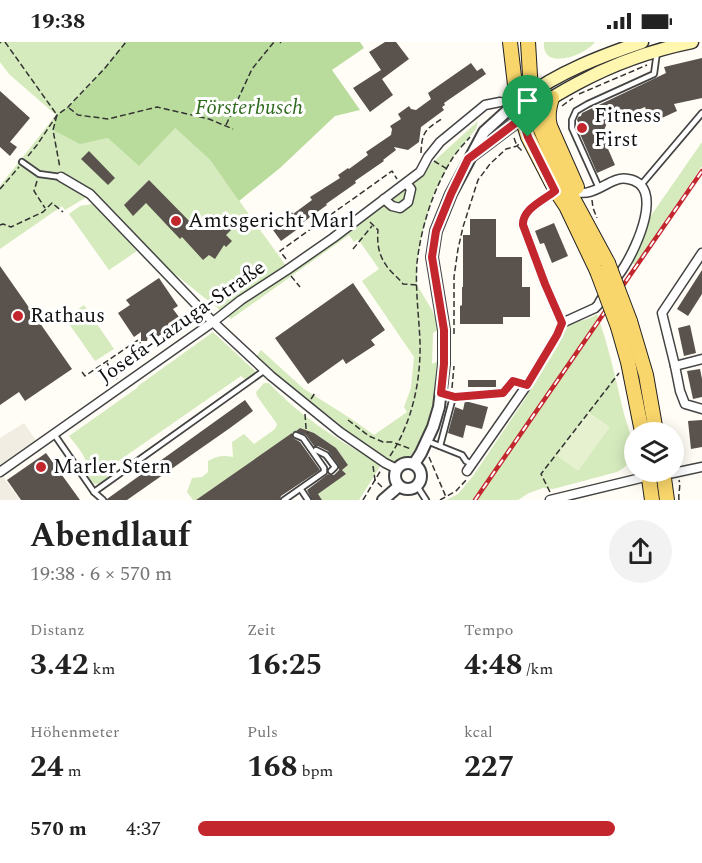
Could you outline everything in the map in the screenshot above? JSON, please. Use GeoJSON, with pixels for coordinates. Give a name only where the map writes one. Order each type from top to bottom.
{"type":"FeatureCollection","features":[{"type":"Feature","properties":{"kind":"main road"},"geometry":{"type":"LineString","coordinates":[[510,42],[517,102],[528,137],[555,191],[603,267]]}},
{"type":"Feature","properties":{"kind":"main road"},"geometry":{"type":"LineString","coordinates":[[528,42],[531,92],[541,130],[561,176],[579,192]]}},
{"type":"Feature","properties":{"kind":"main road"},"geometry":{"type":"LineString","coordinates":[[517,102],[573,69],[642,42]]}},
{"type":"Feature","properties":{"kind":"main road"},"geometry":{"type":"LineString","coordinates":[[654,422],[646,375],[603,267],[579,192],[550,126],[549,106],[579,82],[613,66],[657,56],[670,47],[692,42]]}},
{"type":"Feature","properties":{"kind":"main road"},"geometry":{"type":"LineString","coordinates":[[522,118],[534,109],[556,102]]}},
{"type":"Feature","properties":{"kind":"main road"},"geometry":{"type":"LineString","coordinates":[[624,324],[628,362],[640,422]]}},
{"type":"Feature","properties":{"kind":"main road"},"geometry":{"type":"LineString","coordinates":[[649,482],[652,500]]}},
{"type":"Feature","properties":{"kind":"main road"},"geometry":{"type":"LineString","coordinates":[[664,482],[667,500]]}},
{"type":"Feature","properties":{"kind":"street","name":"Josefa-Lazuga-Straße"},"geometry":{"type":"LineString","coordinates":[[0,472],[364,214],[420,172],[424,155],[485,105],[500,102]]}},
{"type":"Feature","properties":{"kind":"street"},"geometry":{"type":"LineString","coordinates":[[414,464],[448,395],[444,364],[444,330],[432,257],[436,231],[451,194],[484,132],[517,102]]}},
{"type":"Feature","properties":{"kind":"street"},"geometry":{"type":"LineString","coordinates":[[468,159],[522,118]]}},
{"type":"Feature","properties":{"kind":"street"},"geometry":{"type":"LineString","coordinates":[[61,177],[90,194],[213,322],[265,370],[340,432],[397,469]]}},
{"type":"Feature","properties":{"kind":"street"},"geometry":{"type":"LineString","coordinates":[[470,468],[527,385],[562,323],[595,308],[624,267],[639,235],[647,206],[647,196],[641,185],[630,179],[622,178],[599,188],[579,192]]}},
{"type":"Feature","properties":{"kind":"street"},"geometry":{"type":"LineString","coordinates":[[384,199],[392,206],[400,208],[408,202],[411,189],[404,184]]}},
{"type":"Feature","properties":{"kind":"street"},"geometry":{"type":"LineString","coordinates":[[555,191],[526,213],[523,225],[562,323]]}},
{"type":"Feature","properties":{"kind":"street"},"geometry":{"type":"LineString","coordinates":[[702,253],[662,313],[685,404],[702,409]]}},
{"type":"Feature","properties":{"kind":"street"},"geometry":{"type":"LineString","coordinates":[[675,366],[702,359]]}},
{"type":"Feature","properties":{"kind":"street"},"geometry":{"type":"LineString","coordinates":[[403,463],[414,464],[421,472],[417,486],[408,489],[399,486],[395,477],[397,469],[403,463]]}},
{"type":"Feature","properties":{"kind":"street"},"geometry":{"type":"LineString","coordinates":[[684,470],[702,467]]}},
{"type":"Feature","properties":{"kind":"street"},"geometry":{"type":"LineString","coordinates":[[552,499],[582,496],[624,482]]}},
{"type":"Feature","properties":{"kind":"street"},"geometry":{"type":"LineString","coordinates":[[385,497],[399,486]]}},
{"type":"Feature","properties":{"kind":"lane"},"geometry":{"type":"LineString","coordinates":[[599,188],[572,128],[572,120],[576,111],[588,104],[654,74],[657,56]]}},
{"type":"Feature","properties":{"kind":"lane"},"geometry":{"type":"LineString","coordinates":[[641,185],[702,113]]}},
{"type":"Feature","properties":{"kind":"lane"},"geometry":{"type":"LineString","coordinates":[[22,162],[39,174],[61,177]]}},
{"type":"Feature","properties":{"kind":"lane"},"geometry":{"type":"LineString","coordinates":[[94,492],[265,370]]}},
{"type":"Feature","properties":{"kind":"lane"},"geometry":{"type":"LineString","coordinates":[[440,446],[448,395],[503,393],[513,381],[527,385]]}},
{"type":"Feature","properties":{"kind":"lane"},"geometry":{"type":"LineString","coordinates":[[54,434],[94,492],[103,500]]}},
{"type":"Feature","properties":{"kind":"lane"},"geometry":{"type":"LineString","coordinates":[[285,500],[324,472],[324,468],[303,438],[297,435]]}},
{"type":"Feature","properties":{"kind":"lane"},"geometry":{"type":"LineString","coordinates":[[427,441],[462,455],[470,468]]}},
{"type":"Feature","properties":{"kind":"lane"},"geometry":{"type":"LineString","coordinates":[[316,450],[326,455],[335,467],[330,471]]}},
{"type":"Feature","properties":{"kind":"lane"},"geometry":{"type":"LineString","coordinates":[[417,486],[426,500]]}},
{"type":"Feature","properties":{"kind":"lane"},"geometry":{"type":"LineString","coordinates":[[302,491],[308,500]]}},
{"type":"Feature","properties":{"kind":"lane"},"geometry":{"type":"LineString","coordinates":[[94,492],[95,500]]}},
{"type":"Feature","properties":{"kind":"path"},"geometry":{"type":"LineString","coordinates":[[5,42],[57,115]]}},
{"type":"Feature","properties":{"kind":"path"},"geometry":{"type":"LineString","coordinates":[[0,189],[37,145],[57,115],[68,107],[105,68],[126,42]]}},
{"type":"Feature","properties":{"kind":"path"},"geometry":{"type":"LineString","coordinates":[[226,126],[252,69],[274,42]]}},
{"type":"Feature","properties":{"kind":"path"},"geometry":{"type":"LineString","coordinates":[[556,102],[576,96],[657,56]]}},
{"type":"Feature","properties":{"kind":"path"},"geometry":{"type":"LineString","coordinates":[[68,107],[78,115],[108,119],[157,107],[209,119],[232,129]]}},
{"type":"Feature","properties":{"kind":"path"},"geometry":{"type":"LineString","coordinates":[[57,115],[53,130],[61,177]]}},
{"type":"Feature","properties":{"kind":"path"},"geometry":{"type":"LineString","coordinates":[[443,118],[425,130],[421,144],[424,155],[447,169]]}},
{"type":"Feature","properties":{"kind":"path"},"geometry":{"type":"LineString","coordinates":[[454,339],[454,287],[458,249],[472,195],[478,180],[490,164],[506,149],[517,146]]}},
{"type":"Feature","properties":{"kind":"path"},"geometry":{"type":"LineString","coordinates":[[300,287],[280,250],[392,171],[404,184]]}},
{"type":"Feature","properties":{"kind":"path"},"geometry":{"type":"LineString","coordinates":[[39,174],[34,191],[46,208]]}},
{"type":"Feature","properties":{"kind":"path"},"geometry":{"type":"LineString","coordinates":[[579,192],[593,202],[597,219]]}},
{"type":"Feature","properties":{"kind":"path"},"geometry":{"type":"LineString","coordinates":[[0,225],[11,227],[43,212],[52,203],[63,212]]}},
{"type":"Feature","properties":{"kind":"path"},"geometry":{"type":"LineString","coordinates":[[363,500],[398,444],[407,423],[416,389],[420,343],[417,285],[403,284],[398,276],[386,266],[377,241],[378,230],[372,226],[364,214]]}},
{"type":"Feature","properties":{"kind":"path"},"geometry":{"type":"LineString","coordinates":[[353,249],[372,226]]}},
{"type":"Feature","properties":{"kind":"path"},"geometry":{"type":"LineString","coordinates":[[81,372],[85,376],[138,340],[154,364]]}},
{"type":"Feature","properties":{"kind":"path"},"geometry":{"type":"LineString","coordinates":[[448,395],[454,359]]}},
{"type":"Feature","properties":{"kind":"path"},"geometry":{"type":"LineString","coordinates":[[107,362],[122,386]]}},
{"type":"Feature","properties":{"kind":"path"},"geometry":{"type":"LineString","coordinates":[[552,499],[541,474],[628,362]]}},
{"type":"Feature","properties":{"kind":"path"},"geometry":{"type":"LineString","coordinates":[[348,420],[369,436],[382,442],[392,442],[430,457],[446,497]]}},
{"type":"Feature","properties":{"kind":"path"},"geometry":{"type":"LineString","coordinates":[[306,421],[306,428]]}},
{"type":"Feature","properties":{"kind":"path"},"geometry":{"type":"LineString","coordinates":[[371,453],[375,480],[385,497]]}},
{"type":"Feature","properties":{"kind":"path"},"geometry":{"type":"LineString","coordinates":[[440,500],[456,491],[471,475],[470,468]]}},
{"type":"Feature","properties":{"kind":"green space"},"geometry":{"type":"Polygon","coordinates":[[[0,42],[126,42],[85,91],[57,115],[82,143],[175,128],[210,160],[289,270],[421,173],[478,121],[476,129],[453,157],[434,193],[422,234],[417,262],[417,285],[440,329],[433,333],[432,364],[440,360],[434,407],[417,448],[410,457],[392,461],[344,430],[256,357],[261,350],[304,389],[374,435],[407,412],[404,407],[411,388],[414,357],[362,281],[379,269],[358,239],[354,242],[349,235],[231,319],[146,251],[90,195],[65,210],[62,206],[0,249],[0,186],[56,115],[9,74],[0,62],[0,42]]]}},
{"type":"Feature","properties":{"kind":"green space","name":"Försterbusch"},"geometry":{"type":"Polygon","coordinates":[[[126,42],[360,42],[364,48],[332,70],[360,110],[335,116],[280,168],[239,201],[210,160],[175,128],[139,166],[108,138],[80,144],[53,130],[57,115],[85,91],[126,42]]]}},
{"type":"Feature","properties":{"kind":"green space"},"geometry":{"type":"Polygon","coordinates":[[[544,42],[595,42],[574,56],[556,59],[545,51],[544,42]]]}},
{"type":"Feature","properties":{"kind":"green space"},"geometry":{"type":"Polygon","coordinates":[[[702,142],[702,166],[635,265],[632,263],[642,243],[650,217],[702,142]]]}},
{"type":"Feature","properties":{"kind":"green space"},"geometry":{"type":"Polygon","coordinates":[[[92,204],[137,251],[109,270],[69,214],[80,206],[92,204]]]}},
{"type":"Feature","properties":{"kind":"green space"},"geometry":{"type":"Polygon","coordinates":[[[84,305],[114,349],[95,361],[65,318],[84,305]]]}},
{"type":"Feature","properties":{"kind":"green space"},"geometry":{"type":"Polygon","coordinates":[[[597,314],[609,351],[626,422],[624,422],[624,467],[617,472],[553,489],[543,488],[518,500],[446,500],[458,494],[473,476],[525,399],[568,325],[597,314]]]}},
{"type":"Feature","properties":{"kind":"green space"},"geometry":{"type":"Polygon","coordinates":[[[213,332],[257,373],[246,380],[241,376],[104,471],[108,477],[99,484],[90,483],[85,478],[85,459],[69,436],[213,332]]]}},
{"type":"Feature","properties":{"kind":"green space"},"geometry":{"type":"Polygon","coordinates":[[[264,383],[269,383],[281,396],[322,428],[381,465],[359,500],[322,500],[318,494],[345,474],[342,470],[348,465],[336,448],[314,433],[300,428],[193,500],[187,492],[192,478],[202,477],[208,472],[208,461],[220,456],[233,457],[232,442],[244,434],[254,444],[275,429],[277,424],[256,392],[264,383]]]}},
{"type":"Feature","properties":{"kind":"green space"},"geometry":{"type":"Polygon","coordinates":[[[588,412],[610,427],[578,471],[556,455],[588,412]]]}},
{"type":"Feature","properties":{"kind":"shaded area"},"geometry":{"type":"Polygon","coordinates":[[[24,423],[42,449],[3,477],[20,500],[0,500],[0,438],[24,423]]]}},
{"type":"Feature","properties":{"kind":"building"},"geometry":{"type":"Polygon","coordinates":[[[385,42],[396,42],[409,59],[382,79],[393,95],[370,112],[353,88],[381,70],[369,52],[385,42]]]}},
{"type":"Feature","properties":{"kind":"building"},"geometry":{"type":"Polygon","coordinates":[[[702,58],[702,98],[674,104],[677,111],[651,123],[645,107],[607,123],[602,135],[615,165],[597,173],[577,127],[578,117],[666,73],[664,67],[702,58]]]}},
{"type":"Feature","properties":{"kind":"building"},"geometry":{"type":"Polygon","coordinates":[[[471,63],[477,71],[482,68],[486,74],[444,103],[442,107],[444,110],[421,127],[419,142],[408,150],[394,147],[396,150],[384,161],[355,181],[356,183],[281,241],[273,230],[284,222],[282,219],[312,200],[310,197],[340,178],[338,175],[368,155],[366,152],[391,135],[390,126],[401,119],[398,114],[409,106],[416,110],[431,99],[428,93],[471,63]]]}},
{"type":"Feature","properties":{"kind":"building"},"geometry":{"type":"Polygon","coordinates":[[[0,91],[30,118],[10,142],[17,147],[10,156],[0,147],[0,91]]]}},
{"type":"Feature","properties":{"kind":"building"},"geometry":{"type":"Polygon","coordinates":[[[89,151],[115,178],[108,185],[81,159],[89,151]]]}},
{"type":"Feature","properties":{"kind":"building","name":"Amtsgericht Marl"},"geometry":{"type":"Polygon","coordinates":[[[149,180],[198,230],[213,214],[231,230],[226,235],[232,241],[226,247],[224,245],[215,259],[209,255],[203,260],[146,203],[133,216],[124,205],[149,180]]]}},
{"type":"Feature","properties":{"kind":"building"},"geometry":{"type":"Polygon","coordinates":[[[470,219],[496,219],[496,257],[522,257],[522,287],[530,287],[530,317],[503,317],[503,324],[460,324],[463,235],[470,235],[470,219]]]}},
{"type":"Feature","properties":{"kind":"building"},"geometry":{"type":"Polygon","coordinates":[[[554,223],[568,256],[552,263],[544,243],[540,244],[535,231],[554,223]]]}},
{"type":"Feature","properties":{"kind":"building","name":"Rathaus"},"geometry":{"type":"Polygon","coordinates":[[[0,266],[72,369],[25,401],[19,392],[0,405],[0,266]]]}},
{"type":"Feature","properties":{"kind":"building"},"geometry":{"type":"Polygon","coordinates":[[[702,270],[702,294],[688,316],[677,309],[702,270]]]}},
{"type":"Feature","properties":{"kind":"building"},"geometry":{"type":"Polygon","coordinates":[[[159,278],[178,306],[173,309],[182,321],[154,339],[149,332],[147,341],[141,341],[141,332],[134,337],[118,313],[130,305],[126,300],[159,278]]]}},
{"type":"Feature","properties":{"kind":"building"},"geometry":{"type":"Polygon","coordinates":[[[353,283],[385,330],[371,340],[375,345],[346,364],[343,359],[308,384],[275,338],[353,283]]]}},
{"type":"Feature","properties":{"kind":"building"},"geometry":{"type":"Polygon","coordinates":[[[690,325],[696,353],[684,356],[678,328],[690,325]]]}},
{"type":"Feature","properties":{"kind":"building"},"geometry":{"type":"Polygon","coordinates":[[[700,369],[702,397],[693,399],[687,371],[700,369]]]}},
{"type":"Feature","properties":{"kind":"building"},"geometry":{"type":"Polygon","coordinates":[[[468,380],[496,380],[496,387],[468,387],[468,380]]]}},
{"type":"Feature","properties":{"kind":"building"},"geometry":{"type":"Polygon","coordinates":[[[245,400],[253,411],[230,428],[127,500],[107,500],[107,499],[245,400]]]}},
{"type":"Feature","properties":{"kind":"building"},"geometry":{"type":"Polygon","coordinates":[[[465,401],[488,407],[482,429],[466,425],[463,438],[448,433],[455,407],[463,410],[465,401]]]}},
{"type":"Feature","properties":{"kind":"building"},"geometry":{"type":"Polygon","coordinates":[[[702,420],[702,447],[691,449],[688,421],[702,420]]]}},
{"type":"Feature","properties":{"kind":"building"},"geometry":{"type":"Polygon","coordinates":[[[300,428],[314,433],[336,448],[348,465],[342,470],[346,474],[318,494],[322,500],[312,500],[307,490],[328,474],[334,475],[339,470],[339,466],[328,451],[314,446],[306,435],[296,431],[300,428]]]}},
{"type":"Feature","properties":{"kind":"building"},"geometry":{"type":"Polygon","coordinates":[[[292,433],[293,438],[300,442],[320,470],[281,496],[280,500],[196,500],[292,433]]]}},
{"type":"Feature","properties":{"kind":"building","name":"Marler Stern"},"geometry":{"type":"Polygon","coordinates":[[[46,453],[80,500],[21,500],[7,480],[46,453]]]}},
{"type":"Feature","properties":{"kind":"railway"},"geometry":{"type":"LineString","coordinates":[[475,500],[702,171]]}},
{"type":"Feature","properties":{"kind":"place","name":"Fitness First"},"geometry":{"type":"Point","coordinates":[582,128]}},
{"type":"Feature","properties":{"kind":"place","name":"Amtsgericht Marl"},"geometry":{"type":"Point","coordinates":[176,221]}},
{"type":"Feature","properties":{"kind":"place","name":"Rathaus"},"geometry":{"type":"Point","coordinates":[18,316]}},
{"type":"Feature","properties":{"kind":"place","name":"Marler Stern"},"geometry":{"type":"Point","coordinates":[41,467]}},
{"type":"Feature","properties":{"kind":"route"},"geometry":{"type":"LineString","coordinates":[[522,118],[528,137],[555,191],[526,213],[523,225],[562,323],[527,385],[513,381],[503,393],[455,397],[441,393],[444,330],[432,257],[436,231],[468,159],[522,118]]}}]}
